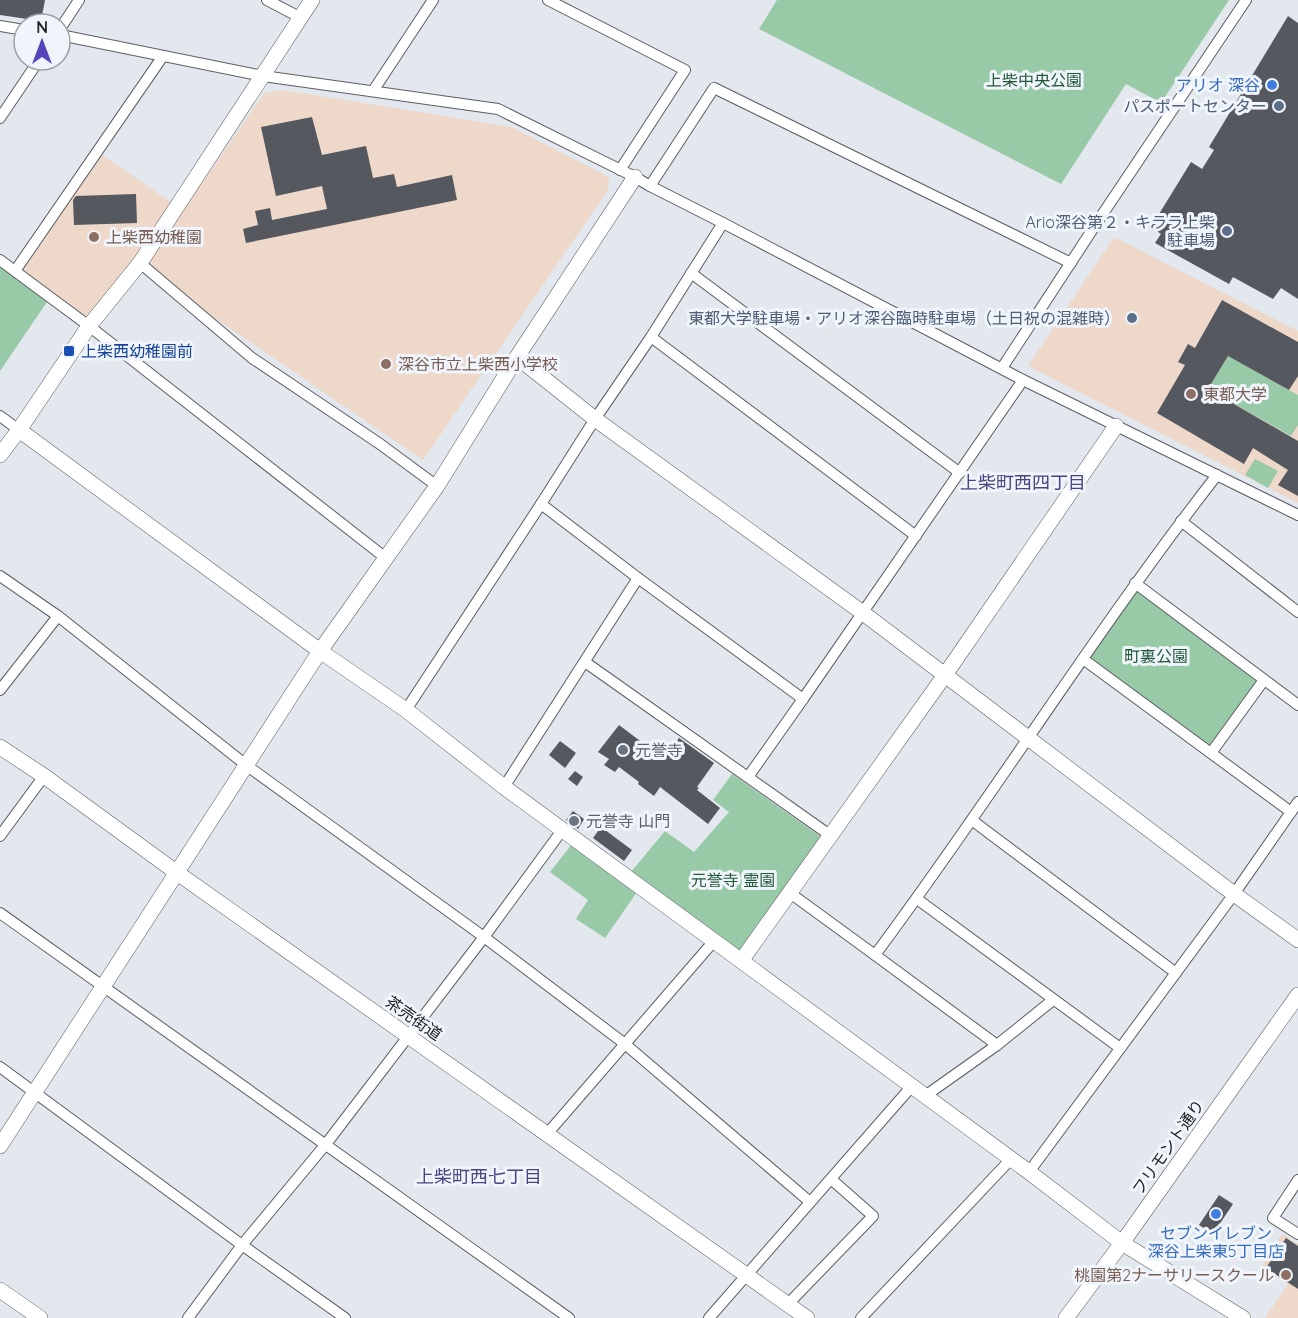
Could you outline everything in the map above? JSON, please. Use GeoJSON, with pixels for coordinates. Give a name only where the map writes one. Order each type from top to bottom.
{"type":"FeatureCollection","features":[{"type":"Feature","properties":{"kind":"street"},"geometry":{"type":"LineString","coordinates":[[267,0],[301,18]]}},
{"type":"Feature","properties":{"kind":"street"},"geometry":{"type":"LineString","coordinates":[[0,455],[88,326],[140,263],[312,0]]}},
{"type":"Feature","properties":{"kind":"street"},"geometry":{"type":"LineString","coordinates":[[373,91],[433,0]]}},
{"type":"Feature","properties":{"kind":"street"},"geometry":{"type":"LineString","coordinates":[[548,0],[685,70],[620,170]]}},
{"type":"Feature","properties":{"kind":"street"},"geometry":{"type":"LineString","coordinates":[[1002,368],[1245,0]]}},
{"type":"Feature","properties":{"kind":"street"},"geometry":{"type":"LineString","coordinates":[[72,37],[263,76],[498,109],[635,177],[1023,380],[1298,515]]}},
{"type":"Feature","properties":{"kind":"street"},"geometry":{"type":"LineString","coordinates":[[15,271],[163,56]]}},
{"type":"Feature","properties":{"kind":"street"},"geometry":{"type":"LineString","coordinates":[[0,118],[31,72]]}},
{"type":"Feature","properties":{"kind":"street"},"geometry":{"type":"LineString","coordinates":[[650,186],[714,88],[1071,263]]}},
{"type":"Feature","properties":{"kind":"street"},"geometry":{"type":"LineString","coordinates":[[0,1146],[320,651],[437,486],[516,357],[635,177]]}},
{"type":"Feature","properties":{"kind":"street"},"geometry":{"type":"LineString","coordinates":[[406,710],[651,337],[723,223]]}},
{"type":"Feature","properties":{"kind":"street"},"geometry":{"type":"LineString","coordinates":[[0,260],[387,559]]}},
{"type":"Feature","properties":{"kind":"street"},"geometry":{"type":"LineString","coordinates":[[140,263],[252,358],[380,444],[437,486]]}},
{"type":"Feature","properties":{"kind":"street"},"geometry":{"type":"LineString","coordinates":[[691,273],[960,473]]}},
{"type":"Feature","properties":{"kind":"street"},"geometry":{"type":"LineString","coordinates":[[651,337],[916,536]]}},
{"type":"Feature","properties":{"kind":"street"},"geometry":{"type":"LineString","coordinates":[[516,357],[595,419],[863,613],[1298,940]]}},
{"type":"Feature","properties":{"kind":"street"},"geometry":{"type":"LineString","coordinates":[[748,777],[1023,380]]}},
{"type":"Feature","properties":{"kind":"street"},"geometry":{"type":"LineString","coordinates":[[0,416],[320,651],[406,710],[504,787],[1029,1172],[1122,1243],[1239,1317]]}},
{"type":"Feature","properties":{"kind":"street"},"geometry":{"type":"LineString","coordinates":[[741,961],[945,675],[1116,426]]}},
{"type":"Feature","properties":{"kind":"street"},"geometry":{"type":"LineString","coordinates":[[875,955],[973,821],[1135,583],[1217,475]]}},
{"type":"Feature","properties":{"kind":"street"},"geometry":{"type":"LineString","coordinates":[[542,504],[638,578],[803,699]]}},
{"type":"Feature","properties":{"kind":"street"},"geometry":{"type":"LineString","coordinates":[[1181,521],[1298,612]]}},
{"type":"Feature","properties":{"kind":"street"},"geometry":{"type":"LineString","coordinates":[[0,576],[58,616],[246,765],[484,937],[625,1044],[810,1202]]}},
{"type":"Feature","properties":{"kind":"street"},"geometry":{"type":"LineString","coordinates":[[504,787],[638,578]]}},
{"type":"Feature","properties":{"kind":"street"},"geometry":{"type":"LineString","coordinates":[[1135,583],[1298,705]]}},
{"type":"Feature","properties":{"kind":"street"},"geometry":{"type":"LineString","coordinates":[[0,690],[58,616]]}},
{"type":"Feature","properties":{"kind":"street"},"geometry":{"type":"LineString","coordinates":[[1029,1172],[1234,894],[1295,807],[1211,753],[1083,659]]}},
{"type":"Feature","properties":{"kind":"street"},"geometry":{"type":"LineString","coordinates":[[585,662],[831,836]]}},
{"type":"Feature","properties":{"kind":"street"},"geometry":{"type":"LineString","coordinates":[[1211,753],[1264,680]]}},
{"type":"Feature","properties":{"kind":"street","name":"茶売街道"},"geometry":{"type":"LineString","coordinates":[[0,747],[807,1318]]}},
{"type":"Feature","properties":{"kind":"street"},"geometry":{"type":"LineString","coordinates":[[0,836],[44,776]]}},
{"type":"Feature","properties":{"kind":"street"},"geometry":{"type":"LineString","coordinates":[[973,821],[1176,973]]}},
{"type":"Feature","properties":{"kind":"street"},"geometry":{"type":"LineString","coordinates":[[188,1318],[242,1245],[326,1144],[484,937],[563,829]]}},
{"type":"Feature","properties":{"kind":"street"},"geometry":{"type":"LineString","coordinates":[[790,893],[997,1045]]}},
{"type":"Feature","properties":{"kind":"street"},"geometry":{"type":"LineString","coordinates":[[917,899],[1120,1048]]}},
{"type":"Feature","properties":{"kind":"street"},"geometry":{"type":"LineString","coordinates":[[0,913],[569,1318]]}},
{"type":"Feature","properties":{"kind":"street"},"geometry":{"type":"LineString","coordinates":[[547,1134],[714,941]]}},
{"type":"Feature","properties":{"kind":"street","name":"フリモント通り"},"geometry":{"type":"LineString","coordinates":[[1066,1318],[1298,995]]}},
{"type":"Feature","properties":{"kind":"street"},"geometry":{"type":"LineString","coordinates":[[925,1096],[997,1045],[1053,1000]]}},
{"type":"Feature","properties":{"kind":"street"},"geometry":{"type":"LineString","coordinates":[[0,1067],[345,1318]]}},
{"type":"Feature","properties":{"kind":"street"},"geometry":{"type":"LineString","coordinates":[[709,1318],[912,1086]]}},
{"type":"Feature","properties":{"kind":"street"},"geometry":{"type":"LineString","coordinates":[[861,1318],[1011,1159]]}},
{"type":"Feature","properties":{"kind":"street"},"geometry":{"type":"LineString","coordinates":[[788,1304],[873,1216],[831,1179]]}},
{"type":"Feature","properties":{"kind":"street"},"geometry":{"type":"LineString","coordinates":[[1298,1180],[1273,1218],[1298,1234]]}},
{"type":"Feature","properties":{"kind":"street"},"geometry":{"type":"LineString","coordinates":[[0,1290],[40,1318]]}},
{"type":"Feature","properties":{"kind":"shaded area","name":"深谷市立上柴西小学校"},"geometry":{"type":"Polygon","coordinates":[[[283,90],[511,127],[609,177],[608,190],[423,460],[143,269],[264,93],[283,90]]]}},
{"type":"Feature","properties":{"kind":"shaded area","name":"上柴西幼稚園"},"geometry":{"type":"Polygon","coordinates":[[[98,152],[172,203],[88,324],[17,271],[98,152]]]}},
{"type":"Feature","properties":{"kind":"shaded area","name":"東都大学"},"geometry":{"type":"Polygon","coordinates":[[[1114,237],[1298,331],[1298,503],[1028,366],[1114,237]]]}},
{"type":"Feature","properties":{"kind":"shaded area","name":"桃園第2ナーサリースクール"},"geometry":{"type":"Polygon","coordinates":[[[1282,1234],[1298,1244],[1298,1318],[1265,1318],[1288,1284],[1262,1266],[1282,1234]]]}},
{"type":"Feature","properties":{"kind":"green space","name":"上柴中央公園"},"geometry":{"type":"Polygon","coordinates":[[[777,0],[1229,0],[1161,103],[1126,84],[1061,184],[759,29],[777,0]]]}},
{"type":"Feature","properties":{"kind":"green space"},"geometry":{"type":"Polygon","coordinates":[[[0,267],[47,302],[0,371],[0,267]]]}},
{"type":"Feature","properties":{"kind":"green space"},"geometry":{"type":"Polygon","coordinates":[[[1228,356],[1298,395],[1298,425],[1291,436],[1208,389],[1228,356]]]}},
{"type":"Feature","properties":{"kind":"green space"},"geometry":{"type":"Polygon","coordinates":[[[1255,459],[1278,471],[1268,488],[1245,475],[1255,459]]]}},
{"type":"Feature","properties":{"kind":"green space","name":"町裏公園"},"geometry":{"type":"Polygon","coordinates":[[[1135,583],[1264,680],[1211,753],[1083,659],[1135,583]]]}},
{"type":"Feature","properties":{"kind":"green space","name":"元誉寺 霊園"},"geometry":{"type":"Polygon","coordinates":[[[732,774],[821,837],[741,951],[631,872],[665,831],[694,852],[729,812],[713,800],[732,774]]]}},
{"type":"Feature","properties":{"kind":"green space"},"geometry":{"type":"Polygon","coordinates":[[[572,844],[637,892],[605,938],[576,919],[588,900],[550,872],[572,844]]]}},
{"type":"Feature","properties":{"kind":"building"},"geometry":{"type":"Polygon","coordinates":[[[0,0],[45,0],[43,12],[12,12],[12,17],[0,15],[0,0]]]}},
{"type":"Feature","properties":{"kind":"building"},"geometry":{"type":"Polygon","coordinates":[[[1288,16],[1298,23],[1298,299],[1281,288],[1273,299],[1233,277],[1229,284],[1155,243],[1161,234],[1151,227],[1191,162],[1202,169],[1214,150],[1209,147],[1288,16]]]}},
{"type":"Feature","properties":{"kind":"building"},"geometry":{"type":"Polygon","coordinates":[[[312,117],[322,155],[366,146],[373,178],[394,174],[397,187],[452,175],[457,200],[246,243],[243,229],[258,225],[255,211],[270,208],[272,220],[327,209],[322,186],[276,196],[261,127],[312,117]]]}},
{"type":"Feature","properties":{"kind":"building"},"geometry":{"type":"Polygon","coordinates":[[[136,194],[137,223],[74,225],[73,200],[76,196],[136,194]]]}},
{"type":"Feature","properties":{"kind":"building"},"geometry":{"type":"Polygon","coordinates":[[[1222,300],[1298,342],[1298,376],[1289,390],[1228,356],[1208,389],[1298,441],[1298,496],[1278,485],[1288,470],[1253,448],[1244,464],[1157,413],[1185,365],[1178,362],[1188,344],[1195,348],[1222,300]]]}},
{"type":"Feature","properties":{"kind":"building"},"geometry":{"type":"Polygon","coordinates":[[[619,725],[664,759],[679,738],[714,763],[697,787],[699,788],[697,790],[720,808],[708,824],[660,787],[654,796],[619,767],[615,772],[604,765],[609,759],[598,752],[619,725]]]}},
{"type":"Feature","properties":{"kind":"building"},"geometry":{"type":"Polygon","coordinates":[[[560,741],[576,753],[565,768],[549,755],[560,741]]]}},
{"type":"Feature","properties":{"kind":"building"},"geometry":{"type":"Polygon","coordinates":[[[575,771],[583,777],[577,786],[568,779],[575,771]]]}},
{"type":"Feature","properties":{"kind":"building","name":"元誉寺 山門"},"geometry":{"type":"Polygon","coordinates":[[[573,811],[584,819],[578,829],[566,820],[573,811]]]}},
{"type":"Feature","properties":{"kind":"building"},"geometry":{"type":"Polygon","coordinates":[[[601,827],[632,850],[624,861],[593,838],[601,827]]]}},
{"type":"Feature","properties":{"kind":"building","name":"セブンイレブン 深谷上柴東5丁目店"},"geometry":{"type":"Polygon","coordinates":[[[1219,1195],[1233,1204],[1213,1234],[1199,1225],[1219,1195]]]}},
{"type":"Feature","properties":{"kind":"building","name":"桃園第2ナーサリースクール"},"geometry":{"type":"Polygon","coordinates":[[[1286,1238],[1298,1246],[1298,1289],[1266,1268],[1286,1238]]]}},
{"type":"Feature","properties":{"kind":"place","name":"アリオ 深谷"},"geometry":{"type":"Point","coordinates":[1272,85]}},
{"type":"Feature","properties":{"kind":"place","name":"パスポートセンター"},"geometry":{"type":"Point","coordinates":[1279,106]}},
{"type":"Feature","properties":{"kind":"place","name":"Ario深谷第２・キララ上柴 駐車場"},"geometry":{"type":"Point","coordinates":[1227,231]}},
{"type":"Feature","properties":{"kind":"place","name":"上柴西幼稚園"},"geometry":{"type":"Point","coordinates":[94,237]}},
{"type":"Feature","properties":{"kind":"place","name":"東都大学駐車場・アリオ深谷臨時駐車場（土日祝の混雑時）"},"geometry":{"type":"Point","coordinates":[1132,318]}},
{"type":"Feature","properties":{"kind":"place","name":"上柴西幼稚園前"},"geometry":{"type":"Point","coordinates":[69,351]}},
{"type":"Feature","properties":{"kind":"place","name":"深谷市立上柴西小学校"},"geometry":{"type":"Point","coordinates":[386,364]}},
{"type":"Feature","properties":{"kind":"place","name":"東都大学"},"geometry":{"type":"Point","coordinates":[1191,394]}},
{"type":"Feature","properties":{"kind":"place","name":"元誉寺"},"geometry":{"type":"Point","coordinates":[623,750]}},
{"type":"Feature","properties":{"kind":"place","name":"元誉寺 山門"},"geometry":{"type":"Point","coordinates":[574,821]}},
{"type":"Feature","properties":{"kind":"place","name":"セブンイレブン 深谷上柴東5丁目店"},"geometry":{"type":"Point","coordinates":[1216,1214]}},
{"type":"Feature","properties":{"kind":"place","name":"桃園第2ナーサリースクール"},"geometry":{"type":"Point","coordinates":[1286,1275]}},
{"type":"Feature","properties":{"kind":"district","name":"上柴町西四丁目"},"geometry":{"type":"Point","coordinates":[1023,483]}},
{"type":"Feature","properties":{"kind":"district","name":"上柴町西七丁目"},"geometry":{"type":"Point","coordinates":[479,1177]}}]}
